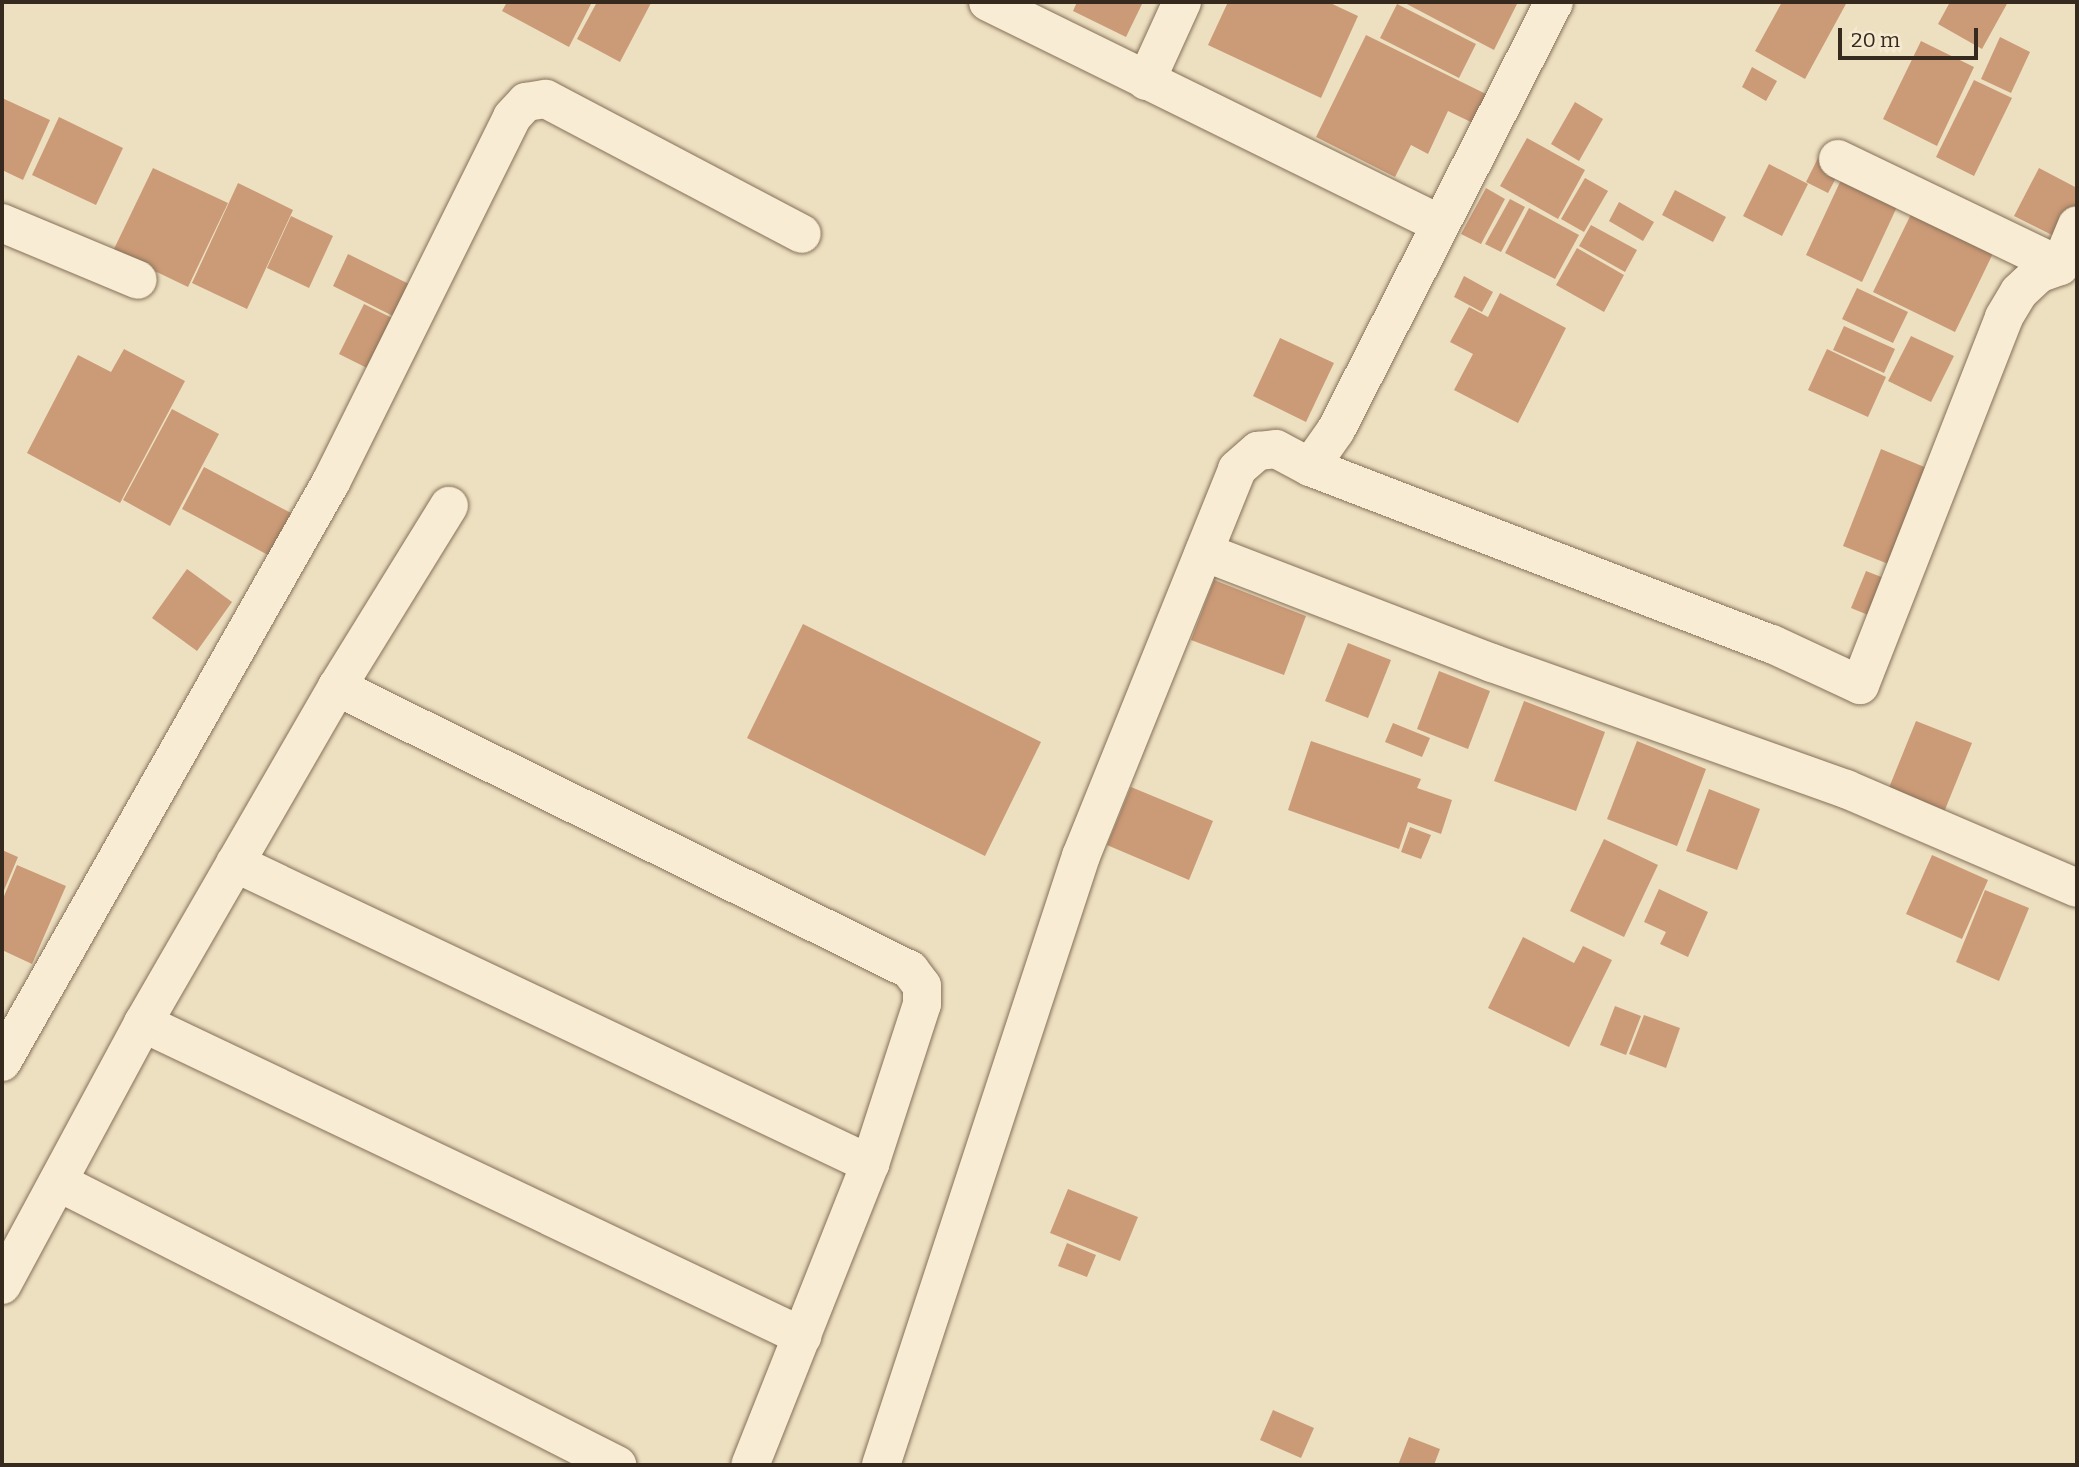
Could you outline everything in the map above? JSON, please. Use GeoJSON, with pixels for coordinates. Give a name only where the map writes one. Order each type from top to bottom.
{"type":"FeatureCollection","features":[{"type":"Feature","properties":{"kind":"street"},"geometry":{"type":"LineString","coordinates":[[988,2],[1438,223]]}},
{"type":"Feature","properties":{"kind":"street"},"geometry":{"type":"LineString","coordinates":[[1146,81],[1182,2]]}},
{"type":"Feature","properties":{"kind":"street"},"geometry":{"type":"LineString","coordinates":[[1310,467],[1336,430],[1438,223],[1554,2]]}},
{"type":"Feature","properties":{"kind":"street"},"geometry":{"type":"LineString","coordinates":[[2,1062],[331,482],[507,128],[526,102],[547,99],[802,234]]}},
{"type":"Feature","properties":{"kind":"street"},"geometry":{"type":"LineString","coordinates":[[1838,159],[2060,266]]}},
{"type":"Feature","properties":{"kind":"street"},"geometry":{"type":"LineString","coordinates":[[2,223],[138,280]]}},
{"type":"Feature","properties":{"kind":"street"},"geometry":{"type":"LineString","coordinates":[[881,1465],[1081,856],[1237,469],[1258,450],[1276,449],[1310,467],[1772,644],[1860,685],[2004,317],[2019,292],[2038,274],[2060,266],[2077,226]]}},
{"type":"Feature","properties":{"kind":"street"},"geometry":{"type":"LineString","coordinates":[[2,1285],[143,1023],[337,687],[449,506]]}},
{"type":"Feature","properties":{"kind":"street"},"geometry":{"type":"LineString","coordinates":[[1204,552],[1492,663],[1846,789],[2077,888]]}},
{"type":"Feature","properties":{"kind":"street"},"geometry":{"type":"LineString","coordinates":[[337,687],[910,970],[922,986],[922,1004],[870,1164],[750,1465]]}},
{"type":"Feature","properties":{"kind":"street"},"geometry":{"type":"LineString","coordinates":[[235,863],[870,1164]]}},
{"type":"Feature","properties":{"kind":"street"},"geometry":{"type":"LineString","coordinates":[[143,1023],[802,1336]]}},
{"type":"Feature","properties":{"kind":"street"},"geometry":{"type":"LineString","coordinates":[[58,1182],[617,1465]]}},
{"type":"Feature","properties":{"kind":"building"},"geometry":{"type":"Polygon","coordinates":[[[507,2],[592,2],[569,47],[502,11],[507,2]]]}},
{"type":"Feature","properties":{"kind":"building"},"geometry":{"type":"Polygon","coordinates":[[[597,2],[651,3],[620,62],[577,39],[597,2]]]}},
{"type":"Feature","properties":{"kind":"building"},"geometry":{"type":"Polygon","coordinates":[[[1077,2],[1143,2],[1126,37],[1073,11],[1077,2]]]}},
{"type":"Feature","properties":{"kind":"building"},"geometry":{"type":"Polygon","coordinates":[[[1228,2],[1328,2],[1358,16],[1321,98],[1208,45],[1228,2]]]}},
{"type":"Feature","properties":{"kind":"building"},"geometry":{"type":"Polygon","coordinates":[[[1403,2],[1518,2],[1494,50],[1403,2]]]}},
{"type":"Feature","properties":{"kind":"building"},"geometry":{"type":"Polygon","coordinates":[[[1782,2],[1847,2],[1805,79],[1755,51],[1782,2]]]}},
{"type":"Feature","properties":{"kind":"building"},"geometry":{"type":"Polygon","coordinates":[[[1950,2],[2008,2],[1982,49],[1938,24],[1950,2]]]}},
{"type":"Feature","properties":{"kind":"building"},"geometry":{"type":"Polygon","coordinates":[[[1397,4],[1476,44],[1459,78],[1380,38],[1397,4]]]}},
{"type":"Feature","properties":{"kind":"building"},"geometry":{"type":"Polygon","coordinates":[[[1366,35],[1490,96],[1477,125],[1448,111],[1428,154],[1411,145],[1395,177],[1316,137],[1366,35]]]}},
{"type":"Feature","properties":{"kind":"building"},"geometry":{"type":"Polygon","coordinates":[[[2000,37],[2030,52],[2011,93],[1981,79],[2000,37]]]}},
{"type":"Feature","properties":{"kind":"building"},"geometry":{"type":"Polygon","coordinates":[[[1921,41],[1974,67],[1937,146],[1883,119],[1921,41]]]}},
{"type":"Feature","properties":{"kind":"building"},"geometry":{"type":"Polygon","coordinates":[[[1752,67],[1777,81],[1766,101],[1742,87],[1752,67]]]}},
{"type":"Feature","properties":{"kind":"building"},"geometry":{"type":"Polygon","coordinates":[[[1974,80],[2012,98],[1974,176],[1936,157],[1974,80]]]}},
{"type":"Feature","properties":{"kind":"building"},"geometry":{"type":"Polygon","coordinates":[[[2,98],[50,120],[23,180],[2,170],[2,98]]]}},
{"type":"Feature","properties":{"kind":"building"},"geometry":{"type":"Polygon","coordinates":[[[1575,102],[1603,119],[1579,161],[1551,144],[1575,102]]]}},
{"type":"Feature","properties":{"kind":"building"},"geometry":{"type":"Polygon","coordinates":[[[59,117],[123,148],[96,205],[32,175],[59,117]]]}},
{"type":"Feature","properties":{"kind":"building"},"geometry":{"type":"Polygon","coordinates":[[[1527,138],[1585,170],[1558,219],[1500,186],[1527,138]]]}},
{"type":"Feature","properties":{"kind":"building"},"geometry":{"type":"Polygon","coordinates":[[[1821,152],[1844,163],[1828,193],[1806,182],[1821,152]]]}},
{"type":"Feature","properties":{"kind":"building"},"geometry":{"type":"Polygon","coordinates":[[[1769,164],[1808,184],[1782,236],[1743,216],[1769,164]]]}},
{"type":"Feature","properties":{"kind":"building"},"geometry":{"type":"Polygon","coordinates":[[[1847,167],[1903,194],[1862,282],[1806,255],[1847,167]]]}},
{"type":"Feature","properties":{"kind":"building"},"geometry":{"type":"Polygon","coordinates":[[[153,168],[228,203],[188,287],[113,251],[153,168]]]}},
{"type":"Feature","properties":{"kind":"building"},"geometry":{"type":"Polygon","coordinates":[[[2039,168],[2077,188],[2077,210],[2062,240],[2014,216],[2039,168]]]}},
{"type":"Feature","properties":{"kind":"building"},"geometry":{"type":"Polygon","coordinates":[[[1585,178],[1608,191],[1584,232],[1561,219],[1585,178]]]}},
{"type":"Feature","properties":{"kind":"building"},"geometry":{"type":"Polygon","coordinates":[[[238,183],[293,210],[247,309],[192,283],[238,183]]]}},
{"type":"Feature","properties":{"kind":"building"},"geometry":{"type":"Polygon","coordinates":[[[1486,188],[1505,199],[1481,244],[1461,234],[1486,188]]]}},
{"type":"Feature","properties":{"kind":"building"},"geometry":{"type":"Polygon","coordinates":[[[1675,190],[1726,217],[1713,242],[1662,215],[1675,190]]]}},
{"type":"Feature","properties":{"kind":"building"},"geometry":{"type":"Polygon","coordinates":[[[1510,199],[1525,207],[1501,252],[1485,244],[1510,199]]]}},
{"type":"Feature","properties":{"kind":"building"},"geometry":{"type":"Polygon","coordinates":[[[1619,202],[1654,222],[1643,241],[1609,221],[1619,202]]]}},
{"type":"Feature","properties":{"kind":"building"},"geometry":{"type":"Polygon","coordinates":[[[1917,202],[1998,243],[1955,332],[1873,292],[1917,202]]]}},
{"type":"Feature","properties":{"kind":"building"},"geometry":{"type":"Polygon","coordinates":[[[1529,208],[1579,235],[1555,279],[1505,253],[1529,208]]]}},
{"type":"Feature","properties":{"kind":"building"},"geometry":{"type":"Polygon","coordinates":[[[291,216],[333,236],[309,288],[267,268],[291,216]]]}},
{"type":"Feature","properties":{"kind":"building"},"geometry":{"type":"Polygon","coordinates":[[[1591,225],[1637,250],[1625,272],[1579,246],[1591,225]]]}},
{"type":"Feature","properties":{"kind":"building"},"geometry":{"type":"Polygon","coordinates":[[[1577,248],[1624,275],[1604,312],[1556,285],[1577,248]]]}},
{"type":"Feature","properties":{"kind":"building"},"geometry":{"type":"Polygon","coordinates":[[[348,254],[409,284],[393,316],[333,286],[348,254]]]}},
{"type":"Feature","properties":{"kind":"building"},"geometry":{"type":"Polygon","coordinates":[[[1464,276],[1493,292],[1482,312],[1454,297],[1464,276]]]}},
{"type":"Feature","properties":{"kind":"building"},"geometry":{"type":"Polygon","coordinates":[[[1857,288],[1908,312],[1893,343],[1842,319],[1857,288]]]}},
{"type":"Feature","properties":{"kind":"building"},"geometry":{"type":"Polygon","coordinates":[[[1500,293],[1566,328],[1518,423],[1454,390],[1473,354],[1450,342],[1469,307],[1488,317],[1500,293]]]}},
{"type":"Feature","properties":{"kind":"building"},"geometry":{"type":"Polygon","coordinates":[[[364,304],[392,318],[367,368],[339,354],[364,304]]]}},
{"type":"Feature","properties":{"kind":"building"},"geometry":{"type":"Polygon","coordinates":[[[1844,326],[1895,349],[1884,373],[1833,350],[1844,326]]]}},
{"type":"Feature","properties":{"kind":"building"},"geometry":{"type":"Polygon","coordinates":[[[1911,336],[1954,356],[1931,402],[1888,381],[1911,336]]]}},
{"type":"Feature","properties":{"kind":"building"},"geometry":{"type":"Polygon","coordinates":[[[1280,338],[1334,363],[1306,422],[1253,396],[1280,338]]]}},
{"type":"Feature","properties":{"kind":"building"},"geometry":{"type":"Polygon","coordinates":[[[124,349],[185,381],[120,503],[27,453],[78,355],[111,372],[124,349]]]}},
{"type":"Feature","properties":{"kind":"building"},"geometry":{"type":"Polygon","coordinates":[[[1827,349],[1886,377],[1868,417],[1808,390],[1827,349]]]}},
{"type":"Feature","properties":{"kind":"building"},"geometry":{"type":"Polygon","coordinates":[[[172,409],[219,434],[170,526],[123,500],[172,409]]]}},
{"type":"Feature","properties":{"kind":"building"},"geometry":{"type":"Polygon","coordinates":[[[1881,449],[1934,471],[1896,567],[1843,546],[1881,449]]]}},
{"type":"Feature","properties":{"kind":"building"},"geometry":{"type":"Polygon","coordinates":[[[204,467],[291,513],[268,555],[182,509],[204,467]]]}},
{"type":"Feature","properties":{"kind":"building"},"geometry":{"type":"Polygon","coordinates":[[[187,569],[232,602],[197,651],[152,618],[187,569]]]}},
{"type":"Feature","properties":{"kind":"building"},"geometry":{"type":"Polygon","coordinates":[[[1866,571],[1889,580],[1873,617],[1851,608],[1866,571]]]}},
{"type":"Feature","properties":{"kind":"building"},"geometry":{"type":"Polygon","coordinates":[[[1214,580],[1306,616],[1284,675],[1191,640],[1214,580]]]}},
{"type":"Feature","properties":{"kind":"building"},"geometry":{"type":"Polygon","coordinates":[[[803,624],[1041,742],[985,856],[747,738],[803,624]]]}},
{"type":"Feature","properties":{"kind":"building"},"geometry":{"type":"Polygon","coordinates":[[[1348,643],[1391,660],[1368,718],[1325,701],[1348,643]]]}},
{"type":"Feature","properties":{"kind":"building"},"geometry":{"type":"Polygon","coordinates":[[[1439,671],[1490,691],[1468,749],[1417,729],[1439,671]]]}},
{"type":"Feature","properties":{"kind":"building"},"geometry":{"type":"Polygon","coordinates":[[[1524,701],[1605,732],[1576,811],[1494,781],[1524,701]]]}},
{"type":"Feature","properties":{"kind":"building"},"geometry":{"type":"Polygon","coordinates":[[[1916,721],[1972,743],[1940,822],[1884,800],[1916,721]]]}},
{"type":"Feature","properties":{"kind":"building"},"geometry":{"type":"Polygon","coordinates":[[[1393,723],[1430,738],[1422,757],[1385,742],[1393,723]]]}},
{"type":"Feature","properties":{"kind":"building"},"geometry":{"type":"Polygon","coordinates":[[[1311,741],[1421,779],[1417,788],[1452,800],[1441,834],[1408,822],[1399,849],[1288,810],[1311,741]]]}},
{"type":"Feature","properties":{"kind":"building"},"geometry":{"type":"Polygon","coordinates":[[[1637,741],[1706,769],[1677,846],[1607,819],[1637,741]]]}},
{"type":"Feature","properties":{"kind":"building"},"geometry":{"type":"Polygon","coordinates":[[[1131,787],[1213,821],[1189,880],[1107,845],[1131,787]]]}},
{"type":"Feature","properties":{"kind":"building"},"geometry":{"type":"Polygon","coordinates":[[[1709,789],[1760,809],[1737,870],[1686,851],[1709,789]]]}},
{"type":"Feature","properties":{"kind":"building"},"geometry":{"type":"Polygon","coordinates":[[[1410,827],[1431,835],[1421,859],[1401,852],[1410,827]]]}},
{"type":"Feature","properties":{"kind":"building"},"geometry":{"type":"Polygon","coordinates":[[[1604,839],[1658,865],[1624,937],[1570,911],[1604,839]]]}},
{"type":"Feature","properties":{"kind":"building"},"geometry":{"type":"Polygon","coordinates":[[[2,850],[18,857],[2,895],[2,850]]]}},
{"type":"Feature","properties":{"kind":"building"},"geometry":{"type":"Polygon","coordinates":[[[1932,855],[1988,880],[1962,939],[1906,914],[1932,855]]]}},
{"type":"Feature","properties":{"kind":"building"},"geometry":{"type":"Polygon","coordinates":[[[17,865],[66,886],[32,964],[2,950],[2,901],[17,865]]]}},
{"type":"Feature","properties":{"kind":"building"},"geometry":{"type":"Polygon","coordinates":[[[1659,889],[1708,912],[1688,957],[1660,944],[1666,932],[1644,922],[1659,889]]]}},
{"type":"Feature","properties":{"kind":"building"},"geometry":{"type":"Polygon","coordinates":[[[1985,890],[2029,908],[1999,981],[1956,962],[1985,890]]]}},
{"type":"Feature","properties":{"kind":"building"},"geometry":{"type":"Polygon","coordinates":[[[1523,937],[1574,963],[1583,946],[1612,960],[1569,1047],[1488,1008],[1523,937]]]}},
{"type":"Feature","properties":{"kind":"building"},"geometry":{"type":"Polygon","coordinates":[[[1615,1006],[1641,1016],[1626,1055],[1600,1045],[1615,1006]]]}},
{"type":"Feature","properties":{"kind":"building"},"geometry":{"type":"Polygon","coordinates":[[[1644,1015],[1680,1028],[1666,1068],[1629,1054],[1644,1015]]]}},
{"type":"Feature","properties":{"kind":"building"},"geometry":{"type":"Polygon","coordinates":[[[1068,1189],[1138,1217],[1120,1261],[1050,1233],[1068,1189]]]}},
{"type":"Feature","properties":{"kind":"building"},"geometry":{"type":"Polygon","coordinates":[[[1067,1243],[1096,1255],[1087,1277],[1058,1266],[1067,1243]]]}},
{"type":"Feature","properties":{"kind":"building"},"geometry":{"type":"Polygon","coordinates":[[[1273,1410],[1314,1428],[1301,1458],[1260,1440],[1273,1410]]]}},
{"type":"Feature","properties":{"kind":"building"},"geometry":{"type":"Polygon","coordinates":[[[1409,1437],[1440,1449],[1434,1465],[1398,1465],[1409,1437]]]}}]}
